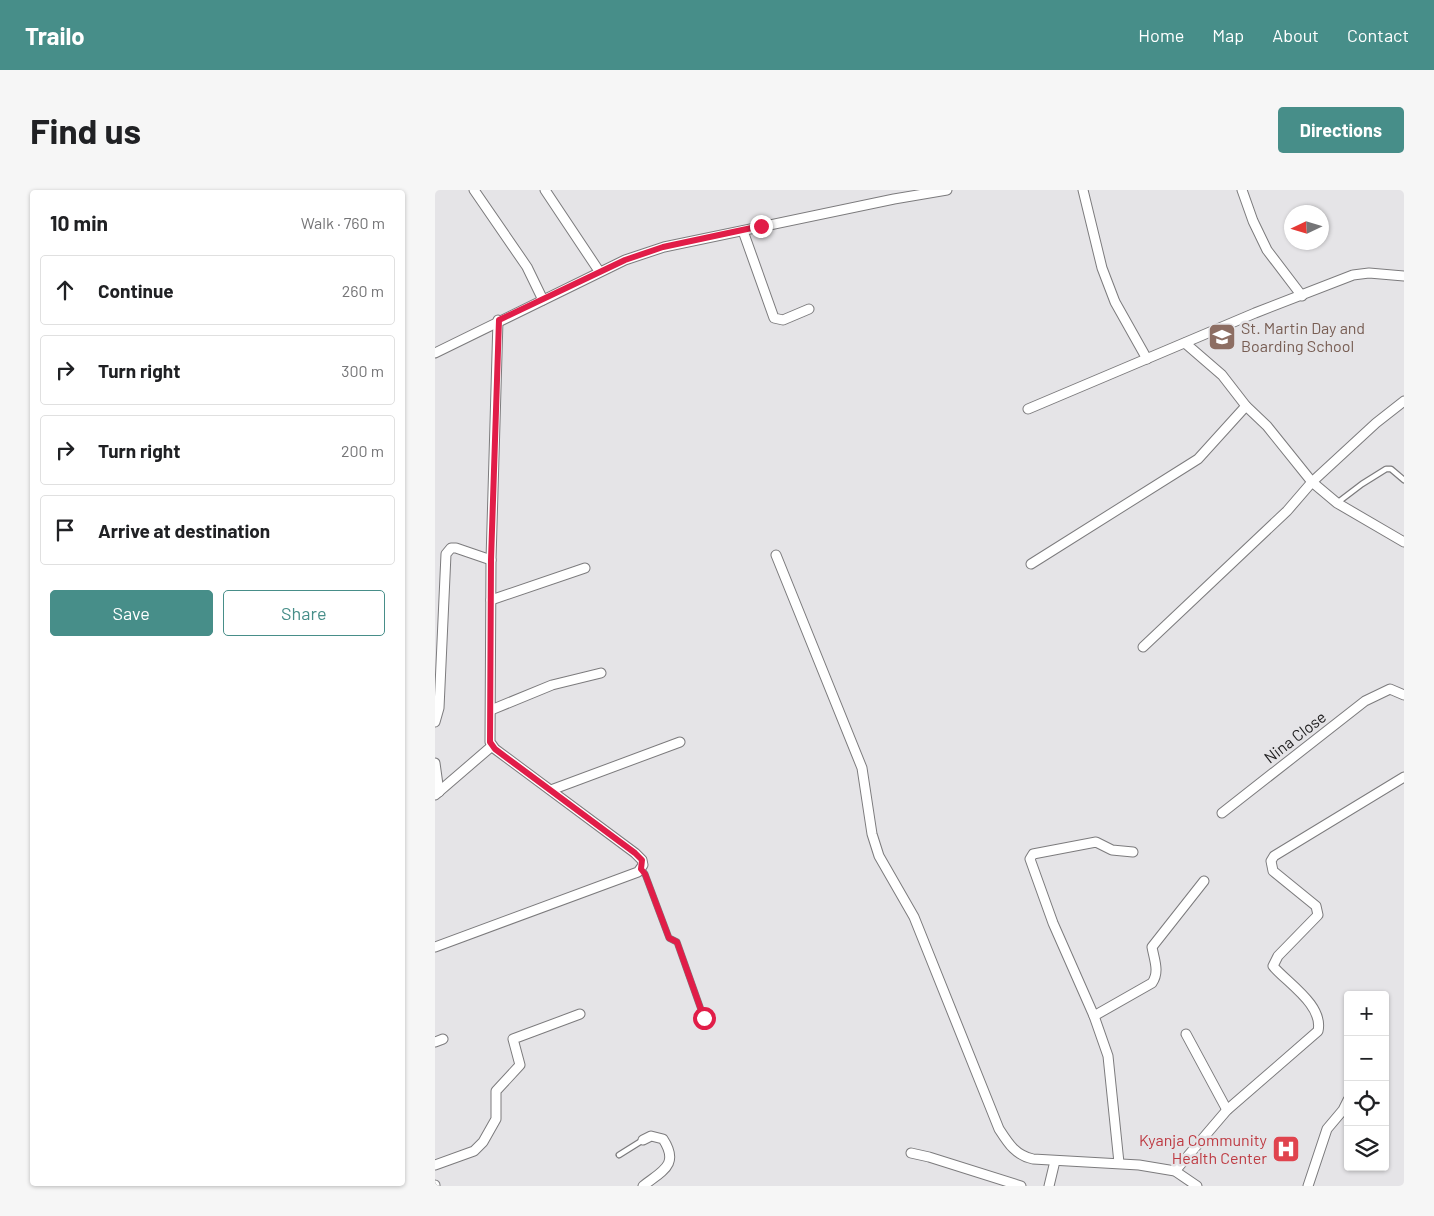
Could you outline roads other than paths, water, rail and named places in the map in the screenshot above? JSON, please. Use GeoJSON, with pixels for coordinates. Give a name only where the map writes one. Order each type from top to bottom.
{"type":"FeatureCollection","features":[{"type":"Feature","properties":{"kind":"street"},"geometry":{"type":"LineString","coordinates":[[474,190],[527,267],[543,300]]}},
{"type":"Feature","properties":{"kind":"street"},"geometry":{"type":"LineString","coordinates":[[545,190],[599,271]]}},
{"type":"Feature","properties":{"kind":"street"},"geometry":{"type":"LineString","coordinates":[[435,352],[599,271],[663,247],[947,190]]}},
{"type":"Feature","properties":{"kind":"street"},"geometry":{"type":"LineString","coordinates":[[1083,190],[1102,268],[1115,302],[1147,359]]}},
{"type":"Feature","properties":{"kind":"street"},"geometry":{"type":"LineString","coordinates":[[1242,190],[1267,250],[1302,296]]}},
{"type":"Feature","properties":{"kind":"street"},"geometry":{"type":"LineString","coordinates":[[743,231],[774,318],[783,320],[809,309]]}},
{"type":"Feature","properties":{"kind":"street"},"geometry":{"type":"LineString","coordinates":[[1028,410],[1255,313],[1360,274],[1404,276]]}},
{"type":"Feature","properties":{"kind":"street"},"geometry":{"type":"LineString","coordinates":[[435,947],[641,869],[642,860],[492,746],[489,738],[491,710],[491,560],[499,320]]}},
{"type":"Feature","properties":{"kind":"street"},"geometry":{"type":"LineString","coordinates":[[1185,343],[1222,376],[1246,406],[1267,426],[1312,482],[1337,503],[1404,542]]}},
{"type":"Feature","properties":{"kind":"street"},"geometry":{"type":"LineString","coordinates":[[1143,647],[1287,511],[1312,482],[1376,423],[1404,401]]}},
{"type":"Feature","properties":{"kind":"street"},"geometry":{"type":"LineString","coordinates":[[1031,564],[1198,459],[1246,406]]}},
{"type":"Feature","properties":{"kind":"street"},"geometry":{"type":"LineString","coordinates":[[435,722],[439,708],[446,554],[451,548],[455,548],[491,560]]}},
{"type":"Feature","properties":{"kind":"street"},"geometry":{"type":"LineString","coordinates":[[776,556],[862,768],[872,834],[879,856],[914,916],[999,1128],[1007,1142],[1023,1157],[1055,1161],[1119,1163],[1175,1170],[1197,1186]]}},
{"type":"Feature","properties":{"kind":"street"},"geometry":{"type":"LineString","coordinates":[[491,600],[585,568]]}},
{"type":"Feature","properties":{"kind":"street"},"geometry":{"type":"LineString","coordinates":[[491,710],[552,685],[601,673]]}},
{"type":"Feature","properties":{"kind":"street","name":"Nina Close"},"geometry":{"type":"LineString","coordinates":[[1222,813],[1365,701],[1390,689],[1404,695]]}},
{"type":"Feature","properties":{"kind":"street"},"geometry":{"type":"LineString","coordinates":[[551,790],[680,742]]}},
{"type":"Feature","properties":{"kind":"street"},"geometry":{"type":"LineString","coordinates":[[437,794],[492,746]]}},
{"type":"Feature","properties":{"kind":"street"},"geometry":{"type":"LineString","coordinates":[[435,764],[437,794]]}},
{"type":"Feature","properties":{"kind":"street"},"geometry":{"type":"LineString","coordinates":[[1175,1170],[1227,1110],[1316,1035],[1319,1025],[1318,1019],[1295,984],[1273,966],[1278,956],[1318,915],[1319,911],[1316,906],[1273,871],[1271,861],[1275,856],[1404,777]]}},
{"type":"Feature","properties":{"kind":"street"},"geometry":{"type":"LineString","coordinates":[[1119,1163],[1111,1072],[1094,1016],[1053,923],[1030,860],[1033,854],[1090,842],[1100,843],[1112,850],[1133,852]]}},
{"type":"Feature","properties":{"kind":"street"},"geometry":{"type":"LineString","coordinates":[[1094,1016],[1152,983],[1156,977],[1157,970],[1152,947],[1204,882]]}},
{"type":"Feature","properties":{"kind":"street"},"geometry":{"type":"LineString","coordinates":[[435,1165],[474,1151],[483,1142],[492,1128],[496,1118],[497,1091],[520,1064],[513,1039],[580,1014]]}},
{"type":"Feature","properties":{"kind":"street"},"geometry":{"type":"LineString","coordinates":[[1186,1034],[1227,1110]]}},
{"type":"Feature","properties":{"kind":"street"},"geometry":{"type":"LineString","coordinates":[[1309,1186],[1327,1129],[1344,1108]]}},
{"type":"Feature","properties":{"kind":"street"},"geometry":{"type":"LineString","coordinates":[[643,1140],[651,1136],[663,1139],[669,1148],[671,1158],[668,1167],[643,1186]]}},
{"type":"Feature","properties":{"kind":"street"},"geometry":{"type":"LineString","coordinates":[[911,1153],[929,1156],[1021,1186]]}},
{"type":"Feature","properties":{"kind":"street"},"geometry":{"type":"LineString","coordinates":[[1048,1186],[1055,1161]]}},
{"type":"Feature","properties":{"kind":"lane"},"geometry":{"type":"LineString","coordinates":[[1337,503],[1386,469],[1391,469],[1404,480]]}},
{"type":"Feature","properties":{"kind":"lane"},"geometry":{"type":"LineString","coordinates":[[641,869],[645,874],[669,938],[677,942],[704,1018]]}},
{"type":"Feature","properties":{"kind":"lane"},"geometry":{"type":"LineString","coordinates":[[619,1155],[643,1140]]}},
{"type":"Feature","properties":{"kind":"place","name":"St. Martin Day and Boarding School"},"geometry":{"type":"Point","coordinates":[1222,337]}},
{"type":"Feature","properties":{"kind":"place","name":"Kyanja Community Health Center"},"geometry":{"type":"Point","coordinates":[1286,1149]}}]}
